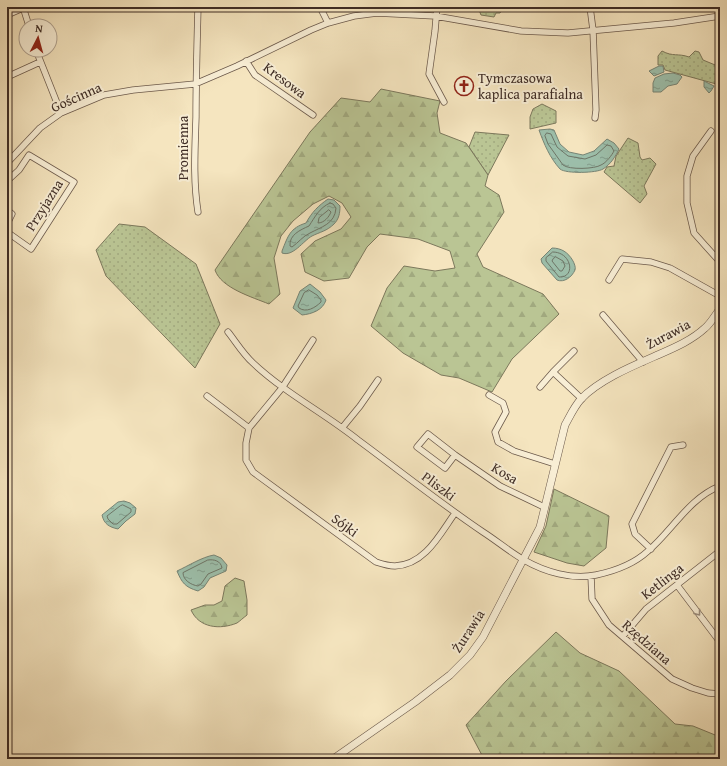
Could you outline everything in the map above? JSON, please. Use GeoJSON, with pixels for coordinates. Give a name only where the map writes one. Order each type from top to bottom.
{"type":"FeatureCollection","features":[{"type":"Feature","properties":{"kind":"street"},"geometry":{"type":"LineString","coordinates":[[7,15],[23,7],[26,18]]}},
{"type":"Feature","properties":{"kind":"street","name":"Promienna"},"geometry":{"type":"LineString","coordinates":[[198,7],[195,84],[195,192],[198,212]]}},
{"type":"Feature","properties":{"kind":"street"},"geometry":{"type":"LineString","coordinates":[[320,7],[328,23]]}},
{"type":"Feature","properties":{"kind":"street"},"geometry":{"type":"LineString","coordinates":[[437,7],[429,74],[444,102]]}},
{"type":"Feature","properties":{"kind":"street"},"geometry":{"type":"LineString","coordinates":[[590,7],[593,30],[596,110],[594,118]]}},
{"type":"Feature","properties":{"kind":"street","name":"Kresowa"},"geometry":{"type":"LineString","coordinates":[[195,84],[328,23],[354,16],[377,13],[435,16],[521,31],[568,33],[674,23],[720,16]]}},
{"type":"Feature","properties":{"kind":"street"},"geometry":{"type":"LineString","coordinates":[[39,58],[61,113]]}},
{"type":"Feature","properties":{"kind":"street","name":"Kresowa"},"geometry":{"type":"LineString","coordinates":[[246,61],[255,75],[313,115]]}},
{"type":"Feature","properties":{"kind":"street"},"geometry":{"type":"LineString","coordinates":[[7,77],[40,62]]}},
{"type":"Feature","properties":{"kind":"street","name":"Gościnna"},"geometry":{"type":"LineString","coordinates":[[7,163],[40,128],[61,113],[104,95],[133,90],[195,84]]}},
{"type":"Feature","properties":{"kind":"street"},"geometry":{"type":"LineString","coordinates":[[711,131],[693,156],[688,176],[687,203],[694,233],[720,262]]}},
{"type":"Feature","properties":{"kind":"street","name":"Przyjazna"},"geometry":{"type":"LineString","coordinates":[[7,181],[19,170],[29,155],[74,182],[30,249],[7,232]]}},
{"type":"Feature","properties":{"kind":"street","name":"Przyjazna"},"geometry":{"type":"LineString","coordinates":[[7,210],[12,214],[7,224]]}},
{"type":"Feature","properties":{"kind":"street"},"geometry":{"type":"LineString","coordinates":[[609,280],[622,259],[651,262],[670,268],[720,296]]}},
{"type":"Feature","properties":{"kind":"street","name":"Żurawia"},"geometry":{"type":"LineString","coordinates":[[333,759],[416,702],[450,675],[470,655],[483,637],[540,527],[565,426],[572,412],[582,399],[596,387],[643,362],[694,338],[706,328],[720,309]]}},
{"type":"Feature","properties":{"kind":"street","name":"Żurawia"},"geometry":{"type":"LineString","coordinates":[[603,315],[643,362]]}},
{"type":"Feature","properties":{"kind":"street","name":"Pliszki"},"geometry":{"type":"LineString","coordinates":[[228,332],[252,362],[282,388],[342,428],[455,513],[524,560],[549,571],[573,576],[591,576],[623,567],[634,562],[651,549],[682,513],[697,500],[720,486]]}},
{"type":"Feature","properties":{"kind":"street"},"geometry":{"type":"LineString","coordinates":[[207,396],[249,428],[282,388],[313,340]]}},
{"type":"Feature","properties":{"kind":"street"},"geometry":{"type":"LineString","coordinates":[[540,387],[574,351]]}},
{"type":"Feature","properties":{"kind":"street"},"geometry":{"type":"LineString","coordinates":[[553,372],[582,399]]}},
{"type":"Feature","properties":{"kind":"street"},"geometry":{"type":"LineString","coordinates":[[342,428],[378,380]]}},
{"type":"Feature","properties":{"kind":"street"},"geometry":{"type":"LineString","coordinates":[[489,395],[503,403],[506,412],[495,432],[498,442],[514,451],[555,464]]}},
{"type":"Feature","properties":{"kind":"street","name":"Sójki"},"geometry":{"type":"LineString","coordinates":[[249,428],[246,443],[246,460],[254,472],[376,562],[394,566],[413,562],[431,548],[455,513]]}},
{"type":"Feature","properties":{"kind":"street","name":"Kosa"},"geometry":{"type":"LineString","coordinates":[[455,455],[445,468],[417,447],[428,434],[455,455],[500,486],[544,507]]}},
{"type":"Feature","properties":{"kind":"street"},"geometry":{"type":"LineString","coordinates":[[651,549],[636,534],[632,524],[671,447],[682,445]]}},
{"type":"Feature","properties":{"kind":"street","name":"Ketlinga"},"geometry":{"type":"LineString","coordinates":[[623,636],[646,609],[720,551]]}},
{"type":"Feature","properties":{"kind":"street","name":"Rzędziana"},"geometry":{"type":"LineString","coordinates":[[591,576],[592,599],[609,625],[672,679],[692,688],[708,693],[720,694]]}},
{"type":"Feature","properties":{"kind":"street"},"geometry":{"type":"LineString","coordinates":[[678,585],[720,642]]}},
{"type":"Feature","properties":{"kind":"green space"},"geometry":{"type":"Polygon","coordinates":[[[480,7],[503,8],[500,13],[496,13],[494,17],[481,15],[479,10],[480,7]]]}},
{"type":"Feature","properties":{"kind":"green space"},"geometry":{"type":"Polygon","coordinates":[[[662,51],[669,54],[689,57],[695,51],[699,52],[703,60],[720,67],[720,85],[665,70],[663,65],[658,65],[658,56],[662,51]]]}},
{"type":"Feature","properties":{"kind":"green space"},"geometry":{"type":"Polygon","coordinates":[[[381,89],[440,101],[437,113],[440,133],[466,143],[488,175],[485,186],[499,195],[504,212],[477,254],[483,267],[543,294],[559,314],[512,359],[492,392],[459,378],[441,375],[403,353],[371,326],[387,288],[404,266],[435,271],[455,268],[450,251],[418,239],[380,234],[367,247],[349,278],[324,281],[305,272],[301,254],[315,241],[341,229],[351,217],[342,203],[329,196],[313,204],[293,221],[281,236],[274,258],[280,294],[269,304],[230,287],[218,276],[215,270],[310,132],[341,98],[370,102],[381,89]]]}},
{"type":"Feature","properties":{"kind":"green space"},"geometry":{"type":"Polygon","coordinates":[[[542,104],[556,111],[556,123],[530,129],[530,117],[533,109],[542,104]]]}},
{"type":"Feature","properties":{"kind":"green space"},"geometry":{"type":"Polygon","coordinates":[[[475,132],[509,135],[488,175],[469,147],[475,132]]]}},
{"type":"Feature","properties":{"kind":"green space"},"geometry":{"type":"Polygon","coordinates":[[[628,138],[638,143],[640,157],[642,160],[650,158],[656,164],[644,186],[647,194],[640,203],[604,172],[607,167],[614,166],[616,156],[628,138]]]}},
{"type":"Feature","properties":{"kind":"green space"},"geometry":{"type":"Polygon","coordinates":[[[119,224],[145,227],[196,264],[220,324],[195,368],[106,276],[96,250],[119,224]]]}},
{"type":"Feature","properties":{"kind":"green space"},"geometry":{"type":"Polygon","coordinates":[[[554,489],[609,516],[606,548],[584,566],[567,563],[534,552],[546,526],[554,489]]]}},
{"type":"Feature","properties":{"kind":"green space"},"geometry":{"type":"Polygon","coordinates":[[[235,578],[244,581],[247,600],[247,615],[237,623],[217,627],[199,621],[191,610],[205,605],[214,605],[222,601],[225,586],[235,578]]]}},
{"type":"Feature","properties":{"kind":"green space"},"geometry":{"type":"Polygon","coordinates":[[[556,632],[580,653],[619,671],[675,724],[693,726],[720,737],[720,759],[484,759],[466,725],[506,681],[556,632]]]}},
{"type":"Feature","properties":{"kind":"water"},"geometry":{"type":"Polygon","coordinates":[[[659,66],[663,66],[664,72],[654,76],[649,71],[659,66]]]}},
{"type":"Feature","properties":{"kind":"water"},"geometry":{"type":"Polygon","coordinates":[[[673,73],[682,77],[677,84],[668,86],[661,92],[653,92],[653,83],[655,78],[664,74],[673,73]]]}},
{"type":"Feature","properties":{"kind":"water"},"geometry":{"type":"Polygon","coordinates":[[[704,81],[714,86],[709,93],[704,87],[704,81]]]}},
{"type":"Feature","properties":{"kind":"water"},"geometry":{"type":"Polygon","coordinates":[[[539,130],[554,130],[560,144],[569,152],[583,155],[594,151],[607,139],[614,143],[619,149],[610,163],[603,169],[582,172],[563,171],[556,165],[550,156],[539,130]]]}},
{"type":"Feature","properties":{"kind":"water"},"geometry":{"type":"Polygon","coordinates":[[[328,199],[334,200],[340,206],[339,216],[336,222],[329,228],[309,238],[294,251],[286,254],[282,253],[290,233],[296,227],[306,223],[321,204],[328,199]]]}},
{"type":"Feature","properties":{"kind":"water"},"geometry":{"type":"Polygon","coordinates":[[[552,248],[564,251],[573,261],[575,269],[574,273],[565,280],[557,280],[542,263],[541,259],[552,248]]]}},
{"type":"Feature","properties":{"kind":"water"},"geometry":{"type":"Polygon","coordinates":[[[310,284],[320,292],[326,300],[317,311],[302,315],[293,308],[300,291],[310,284]]]}},
{"type":"Feature","properties":{"kind":"water"},"geometry":{"type":"Polygon","coordinates":[[[124,501],[130,503],[136,508],[135,514],[118,529],[110,526],[104,521],[102,515],[118,502],[124,501]]]}},
{"type":"Feature","properties":{"kind":"water"},"geometry":{"type":"Polygon","coordinates":[[[214,555],[221,558],[227,565],[226,571],[210,578],[204,587],[198,591],[184,584],[177,571],[214,555]]]}},
{"type":"Feature","properties":{"kind":"place","name":"Tymczasowa kaplica parafialna"},"geometry":{"type":"Point","coordinates":[464,86]}}]}
